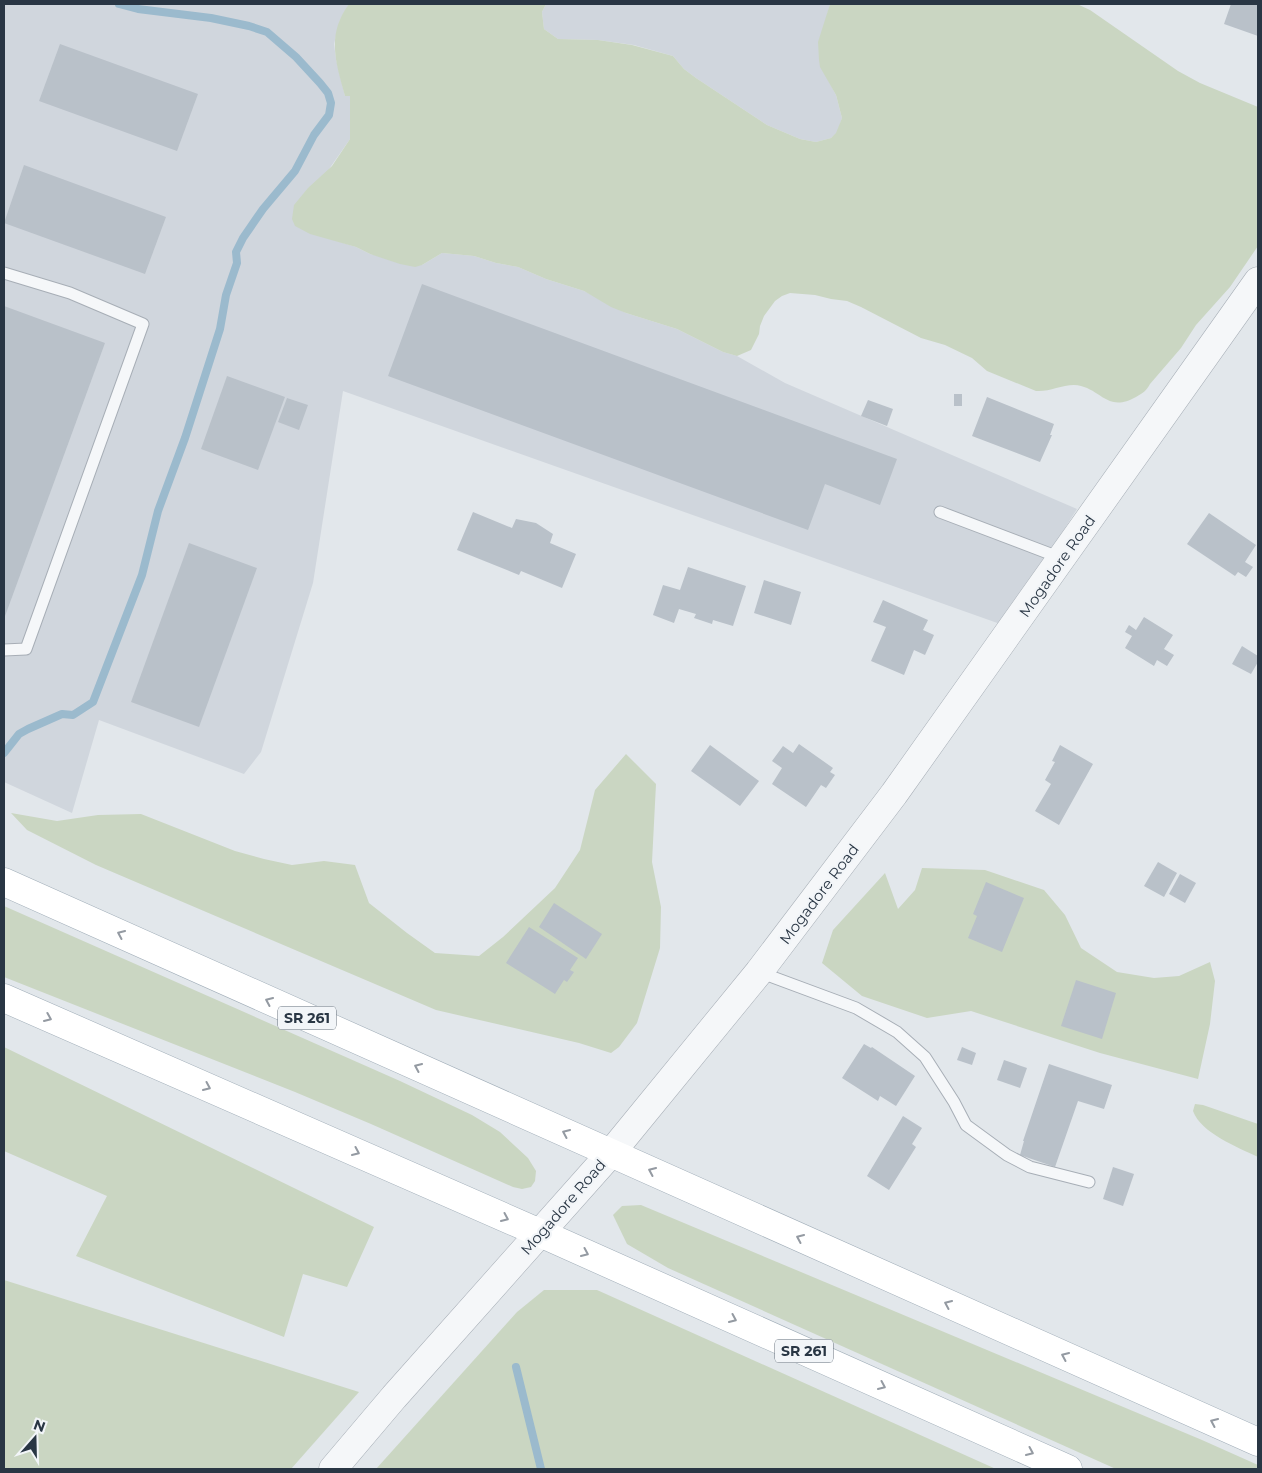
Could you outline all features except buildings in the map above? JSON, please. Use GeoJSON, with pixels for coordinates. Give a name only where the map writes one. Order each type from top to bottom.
{"type":"FeatureCollection","features":[{"type":"Feature","properties":{"kind":"main road","name":"SR 261"},"geometry":{"type":"LineString","coordinates":[[4,882],[1258,1442]]}},
{"type":"Feature","properties":{"kind":"main road","name":"SR 261"},"geometry":{"type":"LineString","coordinates":[[4,998],[540,1233],[1068,1469]]}},
{"type":"Feature","properties":{"kind":"street","name":"Mogadore Road"},"geometry":{"type":"LineString","coordinates":[[333,1469],[394,1397],[611,1153],[759,972],[894,794],[998,650],[1258,281]]}},
{"type":"Feature","properties":{"kind":"lane"},"geometry":{"type":"LineString","coordinates":[[4,273],[70,293],[143,324],[26,649],[4,650]]}},
{"type":"Feature","properties":{"kind":"lane"},"geometry":{"type":"LineString","coordinates":[[940,512],[1061,558]]}},
{"type":"Feature","properties":{"kind":"lane"},"geometry":{"type":"LineString","coordinates":[[759,972],[856,1008],[897,1032],[925,1057],[954,1102],[966,1125],[1007,1155],[1030,1168],[1089,1182]]}},
{"type":"Feature","properties":{"kind":"shaded area"},"geometry":{"type":"Polygon","coordinates":[[[4,4],[349,4],[340,20],[334,44],[345,96],[350,96],[350,139],[327,172],[334,240],[370,254],[422,265],[442,253],[474,256],[518,267],[546,279],[584,291],[626,313],[677,329],[723,352],[737,356],[785,383],[1077,509],[1003,625],[343,391],[313,583],[261,752],[244,774],[99,720],[72,813],[4,782],[4,4]]]}},
{"type":"Feature","properties":{"kind":"shaded area"},"geometry":{"type":"Polygon","coordinates":[[[546,4],[830,4],[826,19],[821,67],[836,95],[842,118],[837,133],[831,138],[816,142],[800,139],[767,125],[696,78],[684,69],[673,56],[634,45],[598,40],[558,39],[544,29],[542,12],[546,4]]]}},
{"type":"Feature","properties":{"kind":"green space"},"geometry":{"type":"Polygon","coordinates":[[[349,4],[546,4],[542,12],[544,29],[558,39],[598,40],[632,45],[673,56],[684,69],[696,78],[767,125],[800,139],[816,142],[831,138],[836,133],[842,118],[836,95],[820,67],[819,60],[818,42],[830,4],[1077,4],[1090,10],[1178,71],[1200,83],[1258,107],[1258,246],[1230,287],[1196,325],[1181,348],[1146,390],[1126,401],[1110,401],[1083,386],[1074,385],[1036,391],[987,371],[972,358],[945,345],[921,338],[861,307],[847,301],[815,295],[790,293],[775,301],[764,316],[759,334],[751,350],[737,356],[723,352],[677,329],[611,307],[584,291],[546,279],[518,267],[474,256],[442,253],[415,267],[400,264],[356,247],[310,234],[295,226],[292,219],[294,205],[308,188],[332,166],[350,139],[350,96],[345,96],[336,61],[335,49],[337,27],[349,4]]]}},
{"type":"Feature","properties":{"kind":"green space"},"geometry":{"type":"Polygon","coordinates":[[[626,754],[656,784],[652,862],[661,907],[660,948],[637,1023],[619,1047],[611,1053],[579,1043],[436,1010],[96,865],[27,830],[11,813],[57,821],[98,815],[141,814],[235,851],[264,859],[292,865],[324,861],[355,865],[369,903],[407,933],[435,953],[479,956],[503,937],[555,888],[580,850],[595,790],[626,754]]]}},
{"type":"Feature","properties":{"kind":"green space"},"geometry":{"type":"Polygon","coordinates":[[[922,868],[985,870],[1044,890],[1065,915],[1081,948],[1117,972],[1154,978],[1179,976],[1210,962],[1215,981],[1210,1024],[1198,1079],[1100,1053],[971,1011],[927,1018],[862,996],[822,963],[833,930],[885,873],[898,909],[915,890],[922,868]]]}},
{"type":"Feature","properties":{"kind":"green space"},"geometry":{"type":"Polygon","coordinates":[[[4,906],[400,1081],[472,1115],[500,1132],[528,1158],[536,1171],[535,1181],[531,1187],[522,1189],[513,1187],[295,1092],[4,977],[4,906]]]}},
{"type":"Feature","properties":{"kind":"green space"},"geometry":{"type":"Polygon","coordinates":[[[4,1047],[374,1227],[347,1287],[303,1274],[284,1337],[76,1256],[107,1196],[4,1151],[4,1047]]]}},
{"type":"Feature","properties":{"kind":"green space"},"geometry":{"type":"Polygon","coordinates":[[[1195,1104],[1258,1124],[1258,1157],[1212,1133],[1197,1119],[1193,1111],[1195,1104]]]}},
{"type":"Feature","properties":{"kind":"green space"},"geometry":{"type":"Polygon","coordinates":[[[641,1205],[1202,1440],[1258,1465],[1258,1469],[1116,1469],[668,1268],[627,1244],[613,1215],[622,1206],[641,1205]]]}},
{"type":"Feature","properties":{"kind":"green space"},"geometry":{"type":"Polygon","coordinates":[[[4,1280],[359,1392],[291,1469],[4,1469],[4,1280]]]}},
{"type":"Feature","properties":{"kind":"green space"},"geometry":{"type":"Polygon","coordinates":[[[544,1290],[597,1290],[996,1469],[376,1469],[517,1312],[544,1290]]]}},
{"type":"Feature","properties":{"kind":"waterway"},"geometry":{"type":"LineString","coordinates":[[4,753],[19,734],[62,714],[73,715],[93,702],[142,575],[158,511],[185,438],[220,329],[226,295],[237,263],[236,252],[243,238],[263,209],[295,171],[314,135],[329,115],[331,103],[328,93],[320,83],[296,57],[267,32],[211,18],[138,9],[119,4]]}},
{"type":"Feature","properties":{"kind":"waterway"},"geometry":{"type":"LineString","coordinates":[[516,1367],[541,1469]]}}]}
